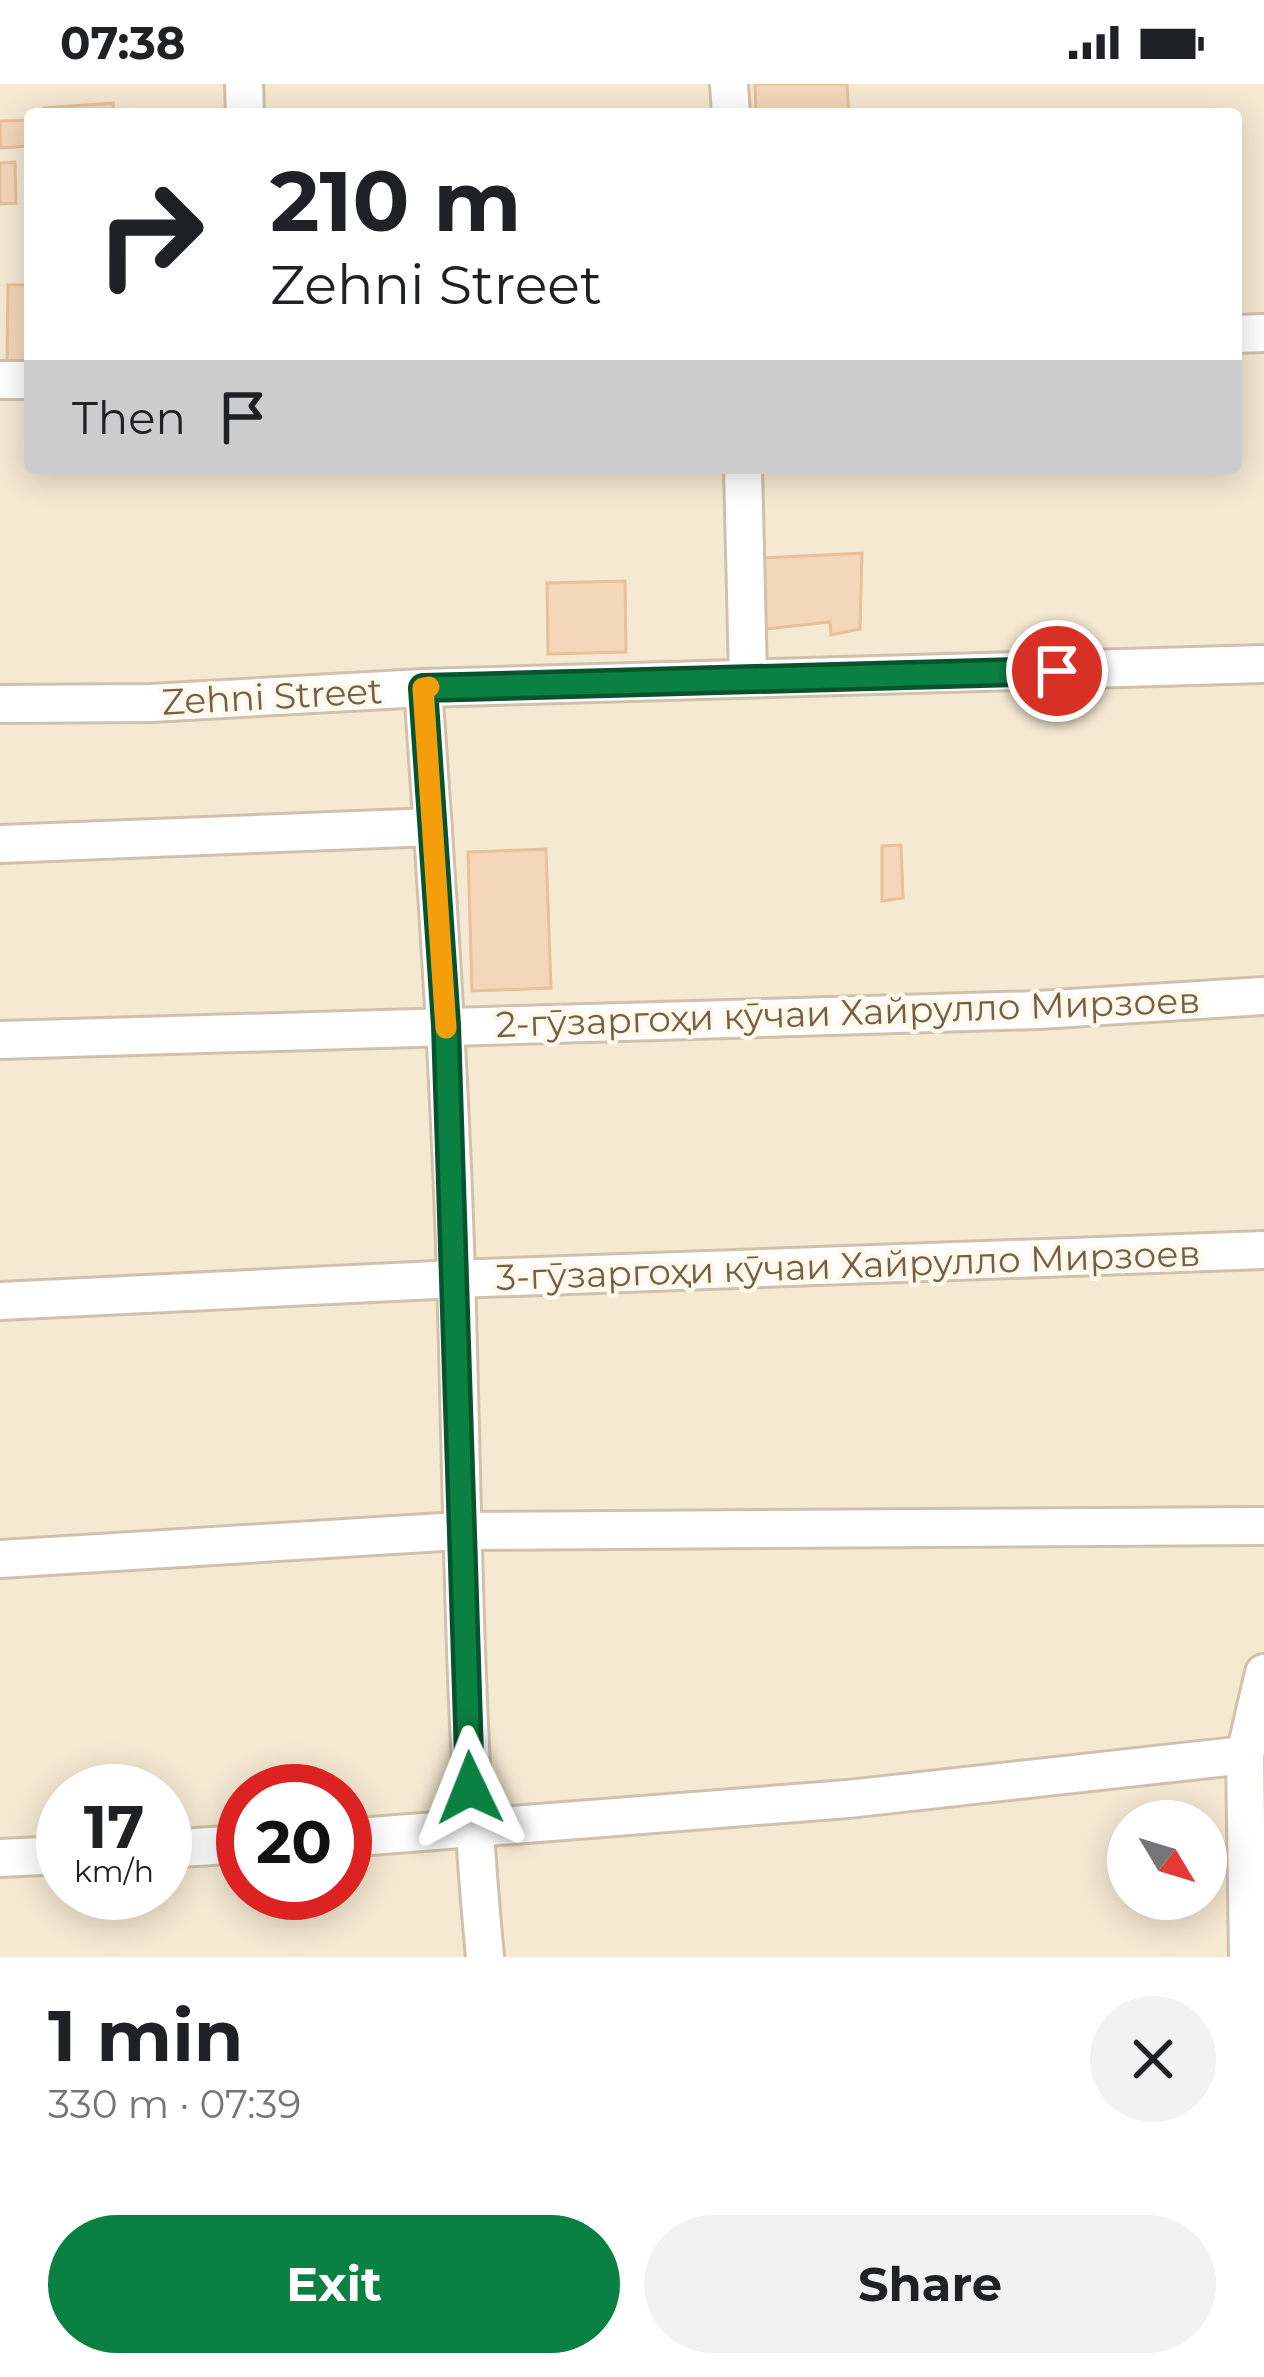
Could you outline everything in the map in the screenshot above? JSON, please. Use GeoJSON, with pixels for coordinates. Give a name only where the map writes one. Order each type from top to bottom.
{"type":"FeatureCollection","features":[{"type":"Feature","properties":{"kind":"lane"},"geometry":{"type":"LineString","coordinates":[[743,474],[748,677]]}},
{"type":"Feature","properties":{"kind":"lane","name":"Zehni Street"},"geometry":{"type":"LineString","coordinates":[[0,704],[151,703],[423,688],[1264,664]]}},
{"type":"Feature","properties":{"kind":"lane"},"geometry":{"type":"LineString","coordinates":[[423,688],[446,1025],[459,1532],[472,1831],[484,1957]]}},
{"type":"Feature","properties":{"kind":"lane"},"geometry":{"type":"LineString","coordinates":[[0,844],[433,827]]}},
{"type":"Feature","properties":{"kind":"lane","name":"2-гӯзаргоҳи кӯчаи Хайрулло Мирзоев"},"geometry":{"type":"LineString","coordinates":[[0,1040],[1038,1010],[1264,996]]}},
{"type":"Feature","properties":{"kind":"lane","name":"3-гӯзаргоҳи кӯчаи Хайрулло Мирзоев"},"geometry":{"type":"LineString","coordinates":[[0,1301],[1264,1250]]}},
{"type":"Feature","properties":{"kind":"lane"},"geometry":{"type":"LineString","coordinates":[[0,1559],[459,1532],[1264,1526]]}},
{"type":"Feature","properties":{"kind":"lane"},"geometry":{"type":"LineString","coordinates":[[1248,1957],[1245,1755],[1264,1673]]}},
{"type":"Feature","properties":{"kind":"lane"},"geometry":{"type":"LineString","coordinates":[[372,1837],[848,1799],[1245,1755]]}},
{"type":"Feature","properties":{"kind":"lane"},"geometry":{"type":"LineString","coordinates":[[0,1858],[36,1856]]}},
{"type":"Feature","properties":{"kind":"shaded area"},"geometry":{"type":"Polygon","coordinates":[[[0,84],[1264,84],[1264,1957],[0,1957],[0,84]]]}},
{"type":"Feature","properties":{"kind":"building"},"geometry":{"type":"Polygon","coordinates":[[[755,84],[847,84],[849,108],[756,108],[755,84]]]}},
{"type":"Feature","properties":{"kind":"building"},"geometry":{"type":"Polygon","coordinates":[[[113,103],[113,108],[44,108],[113,103]]]}},
{"type":"Feature","properties":{"kind":"building"},"geometry":{"type":"Polygon","coordinates":[[[24,120],[24,146],[0,148],[0,121],[24,120]]]}},
{"type":"Feature","properties":{"kind":"building"},"geometry":{"type":"Polygon","coordinates":[[[15,162],[16,203],[0,204],[0,163],[15,162]]]}},
{"type":"Feature","properties":{"kind":"building"},"geometry":{"type":"Polygon","coordinates":[[[8,285],[24,285],[24,364],[7,364],[8,285]]]}},
{"type":"Feature","properties":{"kind":"building"},"geometry":{"type":"Polygon","coordinates":[[[862,553],[860,629],[831,635],[830,622],[765,629],[762,558],[862,553]]]}},
{"type":"Feature","properties":{"kind":"building"},"geometry":{"type":"Polygon","coordinates":[[[625,581],[626,652],[548,654],[547,583],[625,581]]]}},
{"type":"Feature","properties":{"kind":"building"},"geometry":{"type":"Polygon","coordinates":[[[901,845],[903,898],[882,901],[882,846],[901,845]]]}},
{"type":"Feature","properties":{"kind":"building"},"geometry":{"type":"Polygon","coordinates":[[[546,849],[551,988],[472,991],[468,852],[546,849]]]}},
{"type":"Feature","properties":{"kind":"slow traffic"},"geometry":{"type":"LineString","coordinates":[[429,687],[423,688],[446,1028]]}},
{"type":"Feature","properties":{"kind":"route"},"geometry":{"type":"LineString","coordinates":[[470,1788],[446,1025],[423,688],[1057,671]]}}]}
